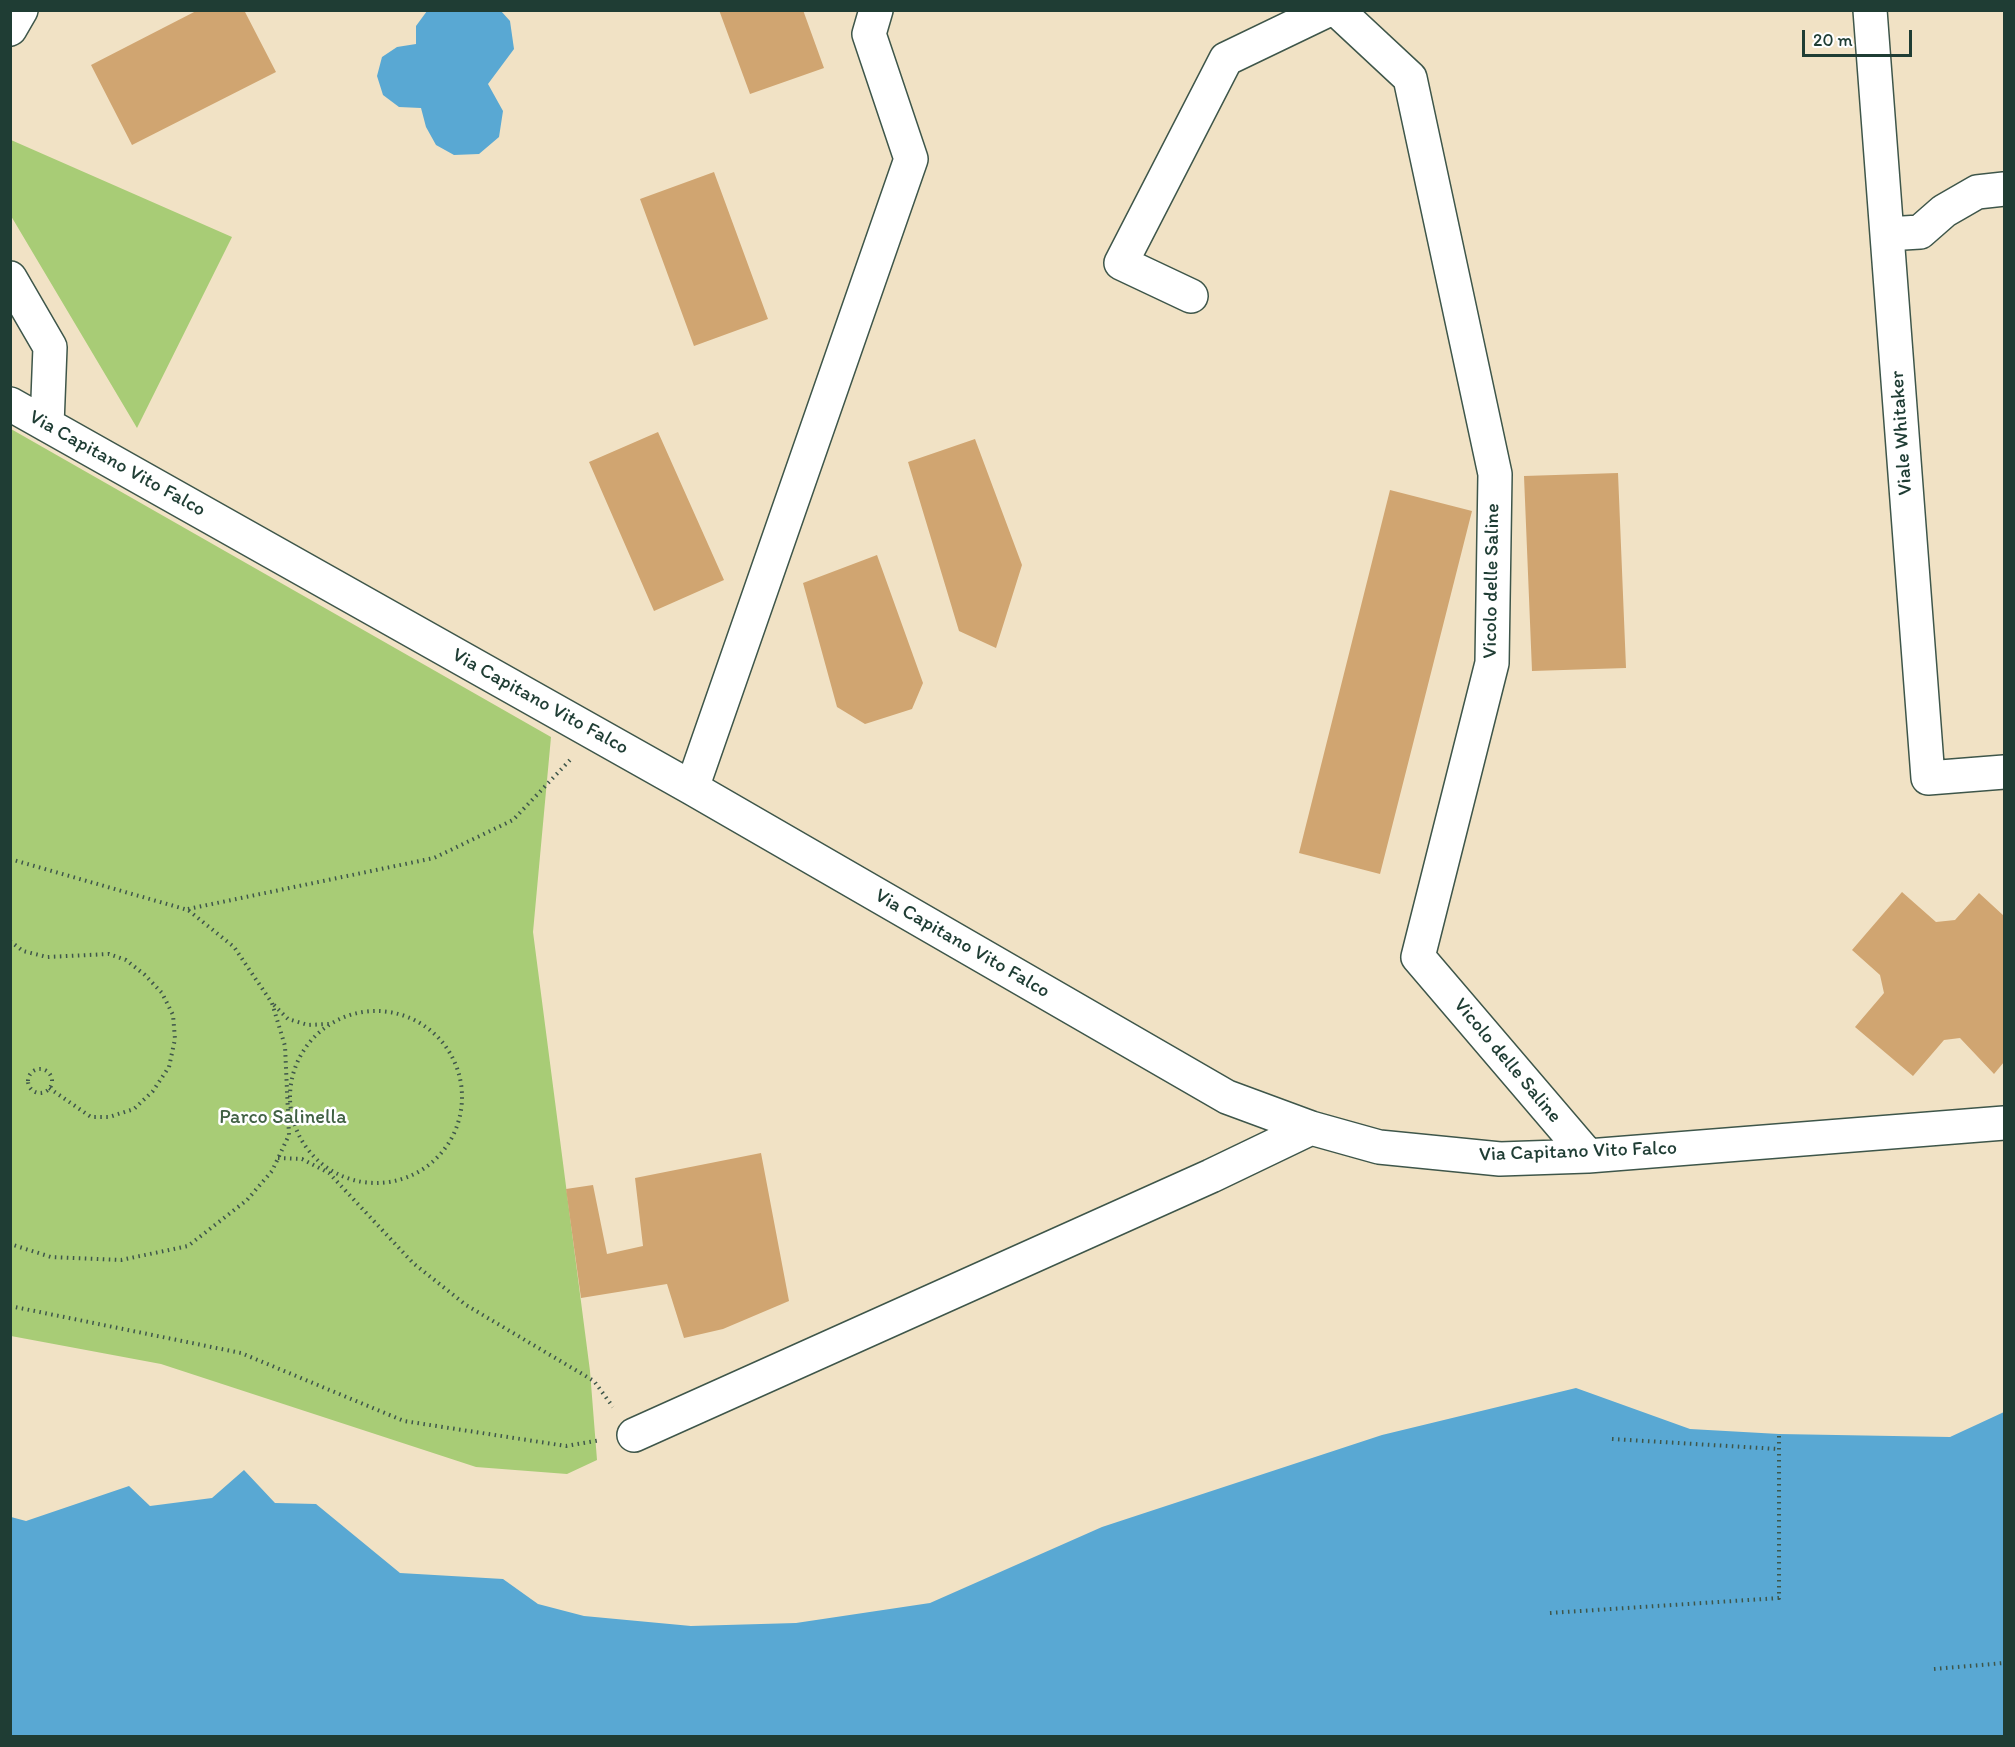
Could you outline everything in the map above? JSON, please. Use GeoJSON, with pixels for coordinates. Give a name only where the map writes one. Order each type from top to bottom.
{"type":"FeatureCollection","features":[{"type":"Feature","properties":{"kind":"street"},"geometry":{"type":"LineString","coordinates":[[10,29],[21,10]]}},
{"type":"Feature","properties":{"kind":"street"},"geometry":{"type":"LineString","coordinates":[[692,788],[911,159],[869,34],[876,10]]}},
{"type":"Feature","properties":{"kind":"street"},"geometry":{"type":"LineString","coordinates":[[1191,296],[1121,263],[1226,58],[1328,10]]}},
{"type":"Feature","properties":{"kind":"street","name":"Vicolo delle Saline"},"geometry":{"type":"LineString","coordinates":[[1337,10],[1410,78],[1495,474],[1492,663],[1418,957],[1588,1156]]}},
{"type":"Feature","properties":{"kind":"street","name":"Viale Whitaker"},"geometry":{"type":"LineString","coordinates":[[1870,10],[1928,778],[2004,772]]}},
{"type":"Feature","properties":{"kind":"street"},"geometry":{"type":"LineString","coordinates":[[1887,234],[1920,232],[1944,211],[1977,192],[2004,189]]}},
{"type":"Feature","properties":{"kind":"street"},"geometry":{"type":"LineString","coordinates":[[10,278],[50,347],[47,425]]}},
{"type":"Feature","properties":{"kind":"street","name":"Via Capitano Vito Falco"},"geometry":{"type":"LineString","coordinates":[[10,404],[692,788],[1227,1096],[1311,1128],[1380,1147],[1500,1160],[1588,1156],[2004,1123]]}},
{"type":"Feature","properties":{"kind":"street"},"geometry":{"type":"LineString","coordinates":[[634,1435],[1211,1176],[1311,1128]]}},
{"type":"Feature","properties":{"kind":"path"},"geometry":{"type":"LineString","coordinates":[[188,910],[434,858],[513,820],[594,733]]}},
{"type":"Feature","properties":{"kind":"path"},"geometry":{"type":"LineString","coordinates":[[10,859],[188,910],[234,947],[272,1003],[288,1018],[308,1025],[330,1024]]}},
{"type":"Feature","properties":{"kind":"path"},"geometry":{"type":"LineString","coordinates":[[10,941],[23,951],[47,957],[109,954],[126,960],[162,993],[173,1015],[175,1039],[169,1067],[153,1091],[134,1109],[109,1117],[91,1117],[49,1088]]}},
{"type":"Feature","properties":{"kind":"path"},"geometry":{"type":"LineString","coordinates":[[10,1244],[51,1257],[121,1260],[188,1246],[247,1200],[272,1171],[289,1135],[285,1046],[272,1003]]}},
{"type":"Feature","properties":{"kind":"path"},"geometry":{"type":"LineString","coordinates":[[10,1306],[241,1353],[404,1421],[566,1446],[634,1435],[594,1381],[466,1305],[413,1263],[329,1173],[308,1150],[294,1124],[289,1095],[295,1067],[309,1042],[330,1024],[356,1013],[384,1011],[412,1018],[435,1034],[452,1056],[462,1083],[462,1111],[453,1138],[436,1160],[412,1176],[385,1183],[357,1181],[329,1173],[302,1159],[278,1158]]}},
{"type":"Feature","properties":{"kind":"path"},"geometry":{"type":"LineString","coordinates":[[40,1069],[47,1072],[52,1078],[49,1088],[45,1092],[33,1091],[28,1085],[30,1074],[40,1069]]}},
{"type":"Feature","properties":{"kind":"path"},"geometry":{"type":"LineString","coordinates":[[1550,1613],[1779,1598],[1779,1434]]}},
{"type":"Feature","properties":{"kind":"path"},"geometry":{"type":"LineString","coordinates":[[1612,1439],[1779,1449]]}},
{"type":"Feature","properties":{"kind":"path"},"geometry":{"type":"LineString","coordinates":[[1934,1669],[2004,1663]]}},
{"type":"Feature","properties":{"kind":"green space"},"geometry":{"type":"Polygon","coordinates":[[[11,140],[232,237],[137,428],[11,216],[11,140]]]}},
{"type":"Feature","properties":{"kind":"green space","name":"Parco Salinella"},"geometry":{"type":"Polygon","coordinates":[[[11,429],[551,737],[533,932],[590,1371],[597,1460],[567,1474],[476,1467],[161,1364],[11,1336],[11,429]]]}},
{"type":"Feature","properties":{"kind":"water"},"geometry":{"type":"Polygon","coordinates":[[[427,11],[501,11],[510,21],[514,49],[488,84],[503,111],[499,137],[479,154],[454,155],[436,145],[426,127],[421,108],[399,107],[383,95],[377,76],[382,57],[397,47],[416,44],[416,26],[427,11]]]}},
{"type":"Feature","properties":{"kind":"water"},"geometry":{"type":"Polygon","coordinates":[[[1576,1388],[1690,1429],[1779,1434],[1950,1437],[2004,1412],[2004,1736],[11,1736],[11,1517],[26,1521],[129,1486],[150,1506],[212,1498],[244,1470],[275,1503],[316,1504],[400,1573],[503,1579],[538,1604],[584,1616],[691,1626],[796,1623],[930,1603],[1102,1527],[1382,1435],[1576,1388]]]}},
{"type":"Feature","properties":{"kind":"building"},"geometry":{"type":"Polygon","coordinates":[[[198,10],[244,10],[276,72],[132,145],[91,65],[198,10]]]}},
{"type":"Feature","properties":{"kind":"building"},"geometry":{"type":"Polygon","coordinates":[[[719,10],[803,10],[824,68],[750,94],[719,10]]]}},
{"type":"Feature","properties":{"kind":"building"},"geometry":{"type":"Polygon","coordinates":[[[714,172],[768,319],[694,346],[640,199],[714,172]]]}},
{"type":"Feature","properties":{"kind":"building"},"geometry":{"type":"Polygon","coordinates":[[[658,432],[724,580],[654,611],[589,462],[658,432]]]}},
{"type":"Feature","properties":{"kind":"building"},"geometry":{"type":"Polygon","coordinates":[[[975,439],[1022,565],[996,648],[959,631],[908,462],[975,439]]]}},
{"type":"Feature","properties":{"kind":"building"},"geometry":{"type":"Polygon","coordinates":[[[1618,473],[1626,668],[1532,671],[1524,476],[1618,473]]]}},
{"type":"Feature","properties":{"kind":"building"},"geometry":{"type":"Polygon","coordinates":[[[1390,490],[1472,511],[1380,874],[1299,853],[1390,490]]]}},
{"type":"Feature","properties":{"kind":"building"},"geometry":{"type":"Polygon","coordinates":[[[877,555],[923,683],[912,709],[865,724],[837,707],[803,583],[877,555]]]}},
{"type":"Feature","properties":{"kind":"building"},"geometry":{"type":"Polygon","coordinates":[[[1902,892],[1936,922],[1955,920],[1979,893],[2004,916],[2004,1062],[1994,1074],[1960,1038],[1944,1040],[1913,1076],[1855,1027],[1884,993],[1880,975],[1852,950],[1902,892]]]}},
{"type":"Feature","properties":{"kind":"building"},"geometry":{"type":"Polygon","coordinates":[[[761,1153],[789,1301],[723,1329],[684,1338],[667,1284],[581,1298],[566,1189],[593,1185],[607,1254],[643,1246],[635,1178],[761,1153]]]}}]}
